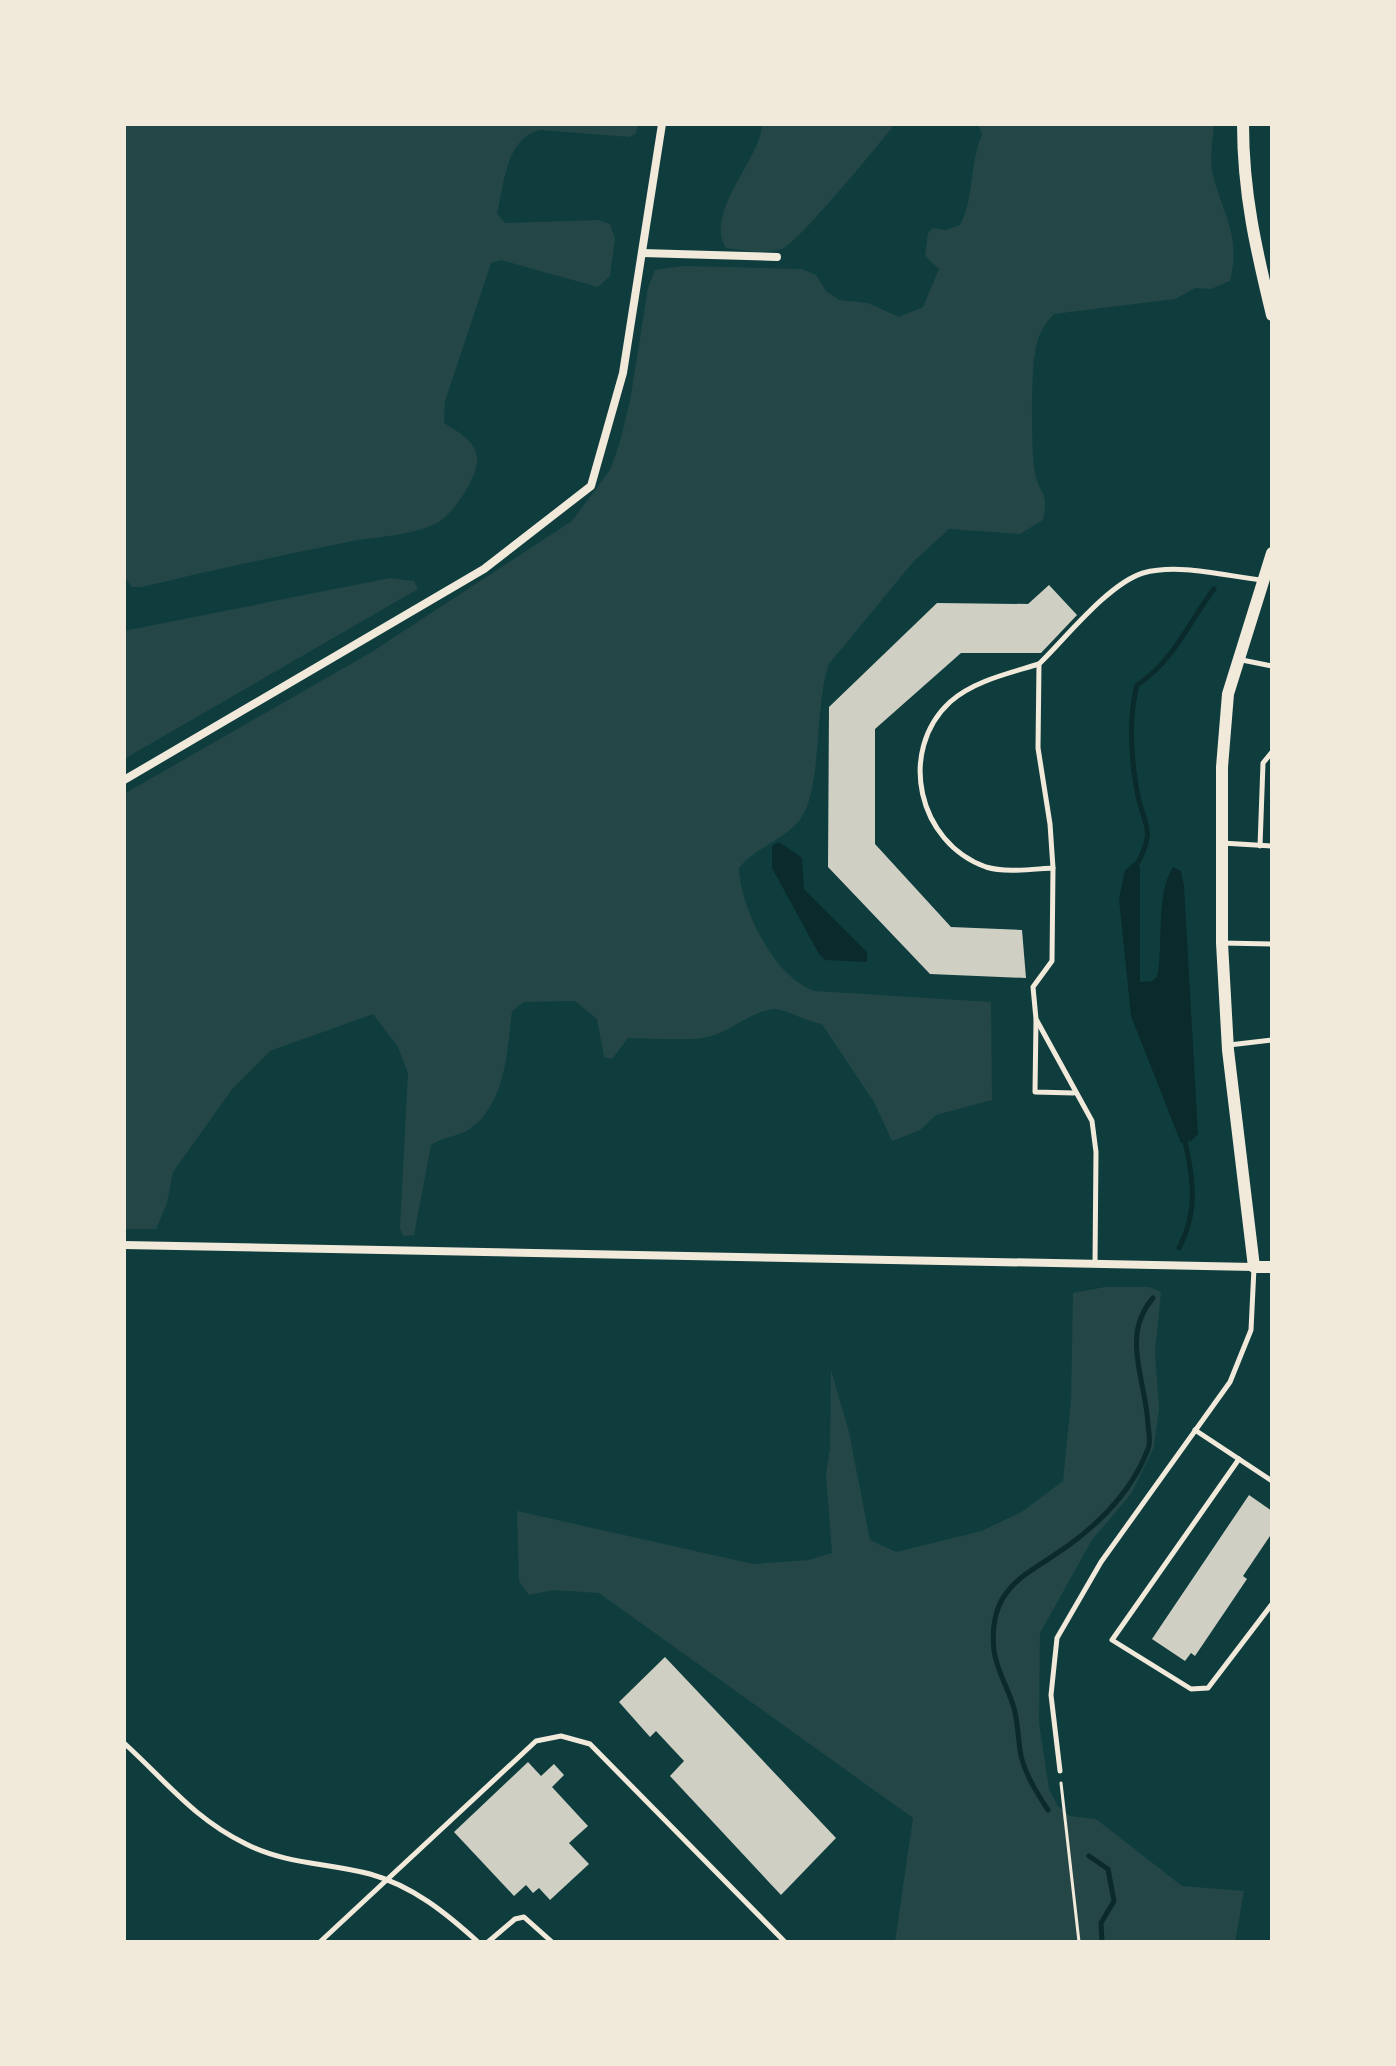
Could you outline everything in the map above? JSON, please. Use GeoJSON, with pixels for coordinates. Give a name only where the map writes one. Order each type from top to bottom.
{"type":"FeatureCollection","features":[{"type":"Feature","properties":{"kind":"street"},"geometry":{"type":"LineString","coordinates":[[124,780],[484,569],[591,486],[623,373],[662,124]]}},
{"type":"Feature","properties":{"kind":"street"},"geometry":{"type":"LineString","coordinates":[[1243,124],[1243,167],[1252,236],[1269,288],[1272,315]]}},
{"type":"Feature","properties":{"kind":"street"},"geometry":{"type":"LineString","coordinates":[[642,253],[777,257]]}},
{"type":"Feature","properties":{"kind":"street"},"geometry":{"type":"LineString","coordinates":[[1254,1267],[1227,1045],[1222,943],[1222,843],[1228,694],[1272,553]]}},
{"type":"Feature","properties":{"kind":"street"},"geometry":{"type":"LineString","coordinates":[[124,1245],[1272,1267]]}},
{"type":"Feature","properties":{"kind":"lane"},"geometry":{"type":"LineString","coordinates":[[1053,868],[987,867],[958,851],[930,819],[918,776],[924,736],[950,702],[987,681],[1039,664],[1113,591],[1142,574],[1179,570],[1263,580]]}},
{"type":"Feature","properties":{"kind":"lane"},"geometry":{"type":"LineString","coordinates":[[1237,659],[1272,666]]}},
{"type":"Feature","properties":{"kind":"lane"},"geometry":{"type":"LineString","coordinates":[[1039,664],[1038,748],[1050,824],[1053,868],[1052,961],[1033,987],[1035,1092],[1074,1093]]}},
{"type":"Feature","properties":{"kind":"lane"},"geometry":{"type":"LineString","coordinates":[[1260,846],[1263,763],[1272,752]]}},
{"type":"Feature","properties":{"kind":"lane"},"geometry":{"type":"LineString","coordinates":[[1222,843],[1272,846]]}},
{"type":"Feature","properties":{"kind":"lane"},"geometry":{"type":"LineString","coordinates":[[1222,943],[1272,944]]}},
{"type":"Feature","properties":{"kind":"lane"},"geometry":{"type":"LineString","coordinates":[[1036,1019],[1092,1121],[1096,1152],[1095,1264]]}},
{"type":"Feature","properties":{"kind":"lane"},"geometry":{"type":"LineString","coordinates":[[1227,1045],[1272,1040]]}},
{"type":"Feature","properties":{"kind":"lane"},"geometry":{"type":"LineString","coordinates":[[1060,1771],[1051,1695],[1057,1638],[1101,1562],[1230,1382],[1251,1330],[1254,1267]]}},
{"type":"Feature","properties":{"kind":"lane"},"geometry":{"type":"LineString","coordinates":[[1195,1430],[1272,1481]]}},
{"type":"Feature","properties":{"kind":"lane"},"geometry":{"type":"LineString","coordinates":[[1239,1459],[1112,1640],[1191,1689],[1208,1688],[1272,1604]]}},
{"type":"Feature","properties":{"kind":"lane"},"geometry":{"type":"LineString","coordinates":[[320,1942],[536,1741],[561,1736],[582,1739],[785,1942]]}},
{"type":"Feature","properties":{"kind":"lane"},"geometry":{"type":"LineString","coordinates":[[124,1743],[193,1812],[246,1844],[288,1860],[387,1880],[436,1904],[478,1942]]}},
{"type":"Feature","properties":{"kind":"lane"},"geometry":{"type":"LineString","coordinates":[[488,1942],[515,1919],[524,1917],[552,1942]]}},
{"type":"Feature","properties":{"kind":"path"},"geometry":{"type":"LineString","coordinates":[[1060,1771],[1079,1942]]}},
{"type":"Feature","properties":{"kind":"shaded area"},"geometry":{"type":"Polygon","coordinates":[[[124,124],[639,124],[635,134],[629,137],[541,130],[529,134],[520,142],[508,163],[497,214],[505,223],[598,220],[610,224],[615,239],[610,276],[598,287],[501,260],[491,263],[445,401],[444,423],[473,446],[477,464],[464,494],[443,519],[406,533],[132,587],[124,577],[124,124]]]}},
{"type":"Feature","properties":{"kind":"shaded area"},"geometry":{"type":"Polygon","coordinates":[[[762,124],[895,124],[791,243],[768,252],[726,248],[721,234],[722,218],[760,138],[762,124]]]}},
{"type":"Feature","properties":{"kind":"shaded area"},"geometry":{"type":"Polygon","coordinates":[[[978,124],[1214,124],[1212,169],[1234,251],[1230,281],[1211,289],[1195,288],[1175,299],[1054,314],[1050,318],[1037,342],[1033,377],[1034,463],[1044,498],[1043,520],[1020,534],[949,529],[913,562],[829,664],[821,702],[815,771],[806,809],[792,829],[739,868],[746,902],[762,940],[786,972],[800,984],[815,991],[991,1002],[992,1100],[936,1115],[920,1130],[892,1141],[874,1102],[822,1024],[776,1009],[767,1010],[713,1036],[628,1038],[612,1059],[604,1057],[597,1019],[575,1001],[524,1002],[512,1011],[503,1075],[491,1104],[471,1128],[431,1145],[414,1235],[403,1236],[400,1228],[408,1073],[398,1047],[373,1014],[270,1051],[233,1088],[173,1172],[167,1203],[156,1229],[124,1229],[124,794],[370,653],[572,521],[610,470],[620,442],[630,401],[648,288],[655,270],[682,266],[801,269],[816,275],[826,291],[839,300],[868,303],[899,317],[923,307],[939,269],[925,256],[928,233],[933,228],[945,230],[960,225],[968,203],[975,157],[982,135],[978,124]]]}},
{"type":"Feature","properties":{"kind":"shaded area"},"geometry":{"type":"Polygon","coordinates":[[[390,578],[414,581],[418,589],[124,759],[124,631],[390,578]]]}},
{"type":"Feature","properties":{"kind":"shaded area"},"geometry":{"type":"Polygon","coordinates":[[[779,842],[802,858],[804,889],[867,952],[867,962],[825,960],[819,954],[772,868],[772,846],[779,842]]]}},
{"type":"Feature","properties":{"kind":"shaded area"},"geometry":{"type":"Polygon","coordinates":[[[1135,862],[1140,868],[1140,982],[1152,981],[1157,977],[1164,891],[1173,867],[1181,871],[1184,886],[1198,1134],[1191,1141],[1181,1143],[1131,1016],[1119,899],[1125,870],[1135,862]]]}},
{"type":"Feature","properties":{"kind":"shaded area"},"geometry":{"type":"Polygon","coordinates":[[[1105,1287],[1149,1287],[1161,1292],[1155,1352],[1159,1409],[1154,1447],[1131,1494],[1092,1540],[1040,1633],[1039,1723],[1049,1789],[1057,1805],[1070,1816],[1096,1819],[1182,1886],[1244,1891],[1235,1942],[895,1942],[913,1818],[599,1593],[553,1590],[529,1595],[519,1581],[517,1511],[753,1564],[809,1560],[832,1553],[826,1474],[830,1449],[831,1370],[849,1432],[870,1540],[896,1552],[982,1531],[1023,1511],[1063,1481],[1071,1400],[1073,1293],[1105,1287]]]}},
{"type":"Feature","properties":{"kind":"building"},"geometry":{"type":"Polygon","coordinates":[[[1049,585],[1077,615],[1041,653],[961,653],[875,729],[875,844],[951,927],[1022,930],[1026,978],[930,974],[828,867],[829,707],[937,603],[1028,604],[1049,585]]]}},
{"type":"Feature","properties":{"kind":"building"},"geometry":{"type":"Polygon","coordinates":[[[1249,1495],[1272,1511],[1272,1533],[1243,1576],[1247,1579],[1195,1656],[1191,1653],[1185,1661],[1152,1639],[1249,1495]]]}},
{"type":"Feature","properties":{"kind":"building"},"geometry":{"type":"Polygon","coordinates":[[[665,1657],[836,1838],[781,1895],[670,1776],[684,1761],[656,1731],[650,1737],[619,1702],[665,1657]]]}},
{"type":"Feature","properties":{"kind":"building"},"geometry":{"type":"Polygon","coordinates":[[[528,1762],[541,1776],[554,1764],[564,1775],[552,1787],[588,1826],[569,1843],[589,1864],[550,1900],[539,1888],[533,1893],[526,1885],[514,1896],[454,1832],[528,1762]]]}},
{"type":"Feature","properties":{"kind":"waterway"},"geometry":{"type":"LineString","coordinates":[[1135,868],[1147,834],[1136,786],[1132,748],[1137,685],[1171,653],[1214,589]]}},
{"type":"Feature","properties":{"kind":"waterway"},"geometry":{"type":"LineString","coordinates":[[1179,1248],[1192,1206],[1190,1165],[1184,1137]]}},
{"type":"Feature","properties":{"kind":"waterway"},"geometry":{"type":"LineString","coordinates":[[1048,1810],[1023,1763],[1014,1708],[995,1658],[997,1610],[1015,1583],[1073,1542],[1107,1512],[1142,1463],[1150,1437],[1136,1343],[1143,1312],[1153,1298]]}},
{"type":"Feature","properties":{"kind":"waterway"},"geometry":{"type":"LineString","coordinates":[[1089,1856],[1108,1869],[1114,1901],[1101,1923],[1102,1942]]}}]}
